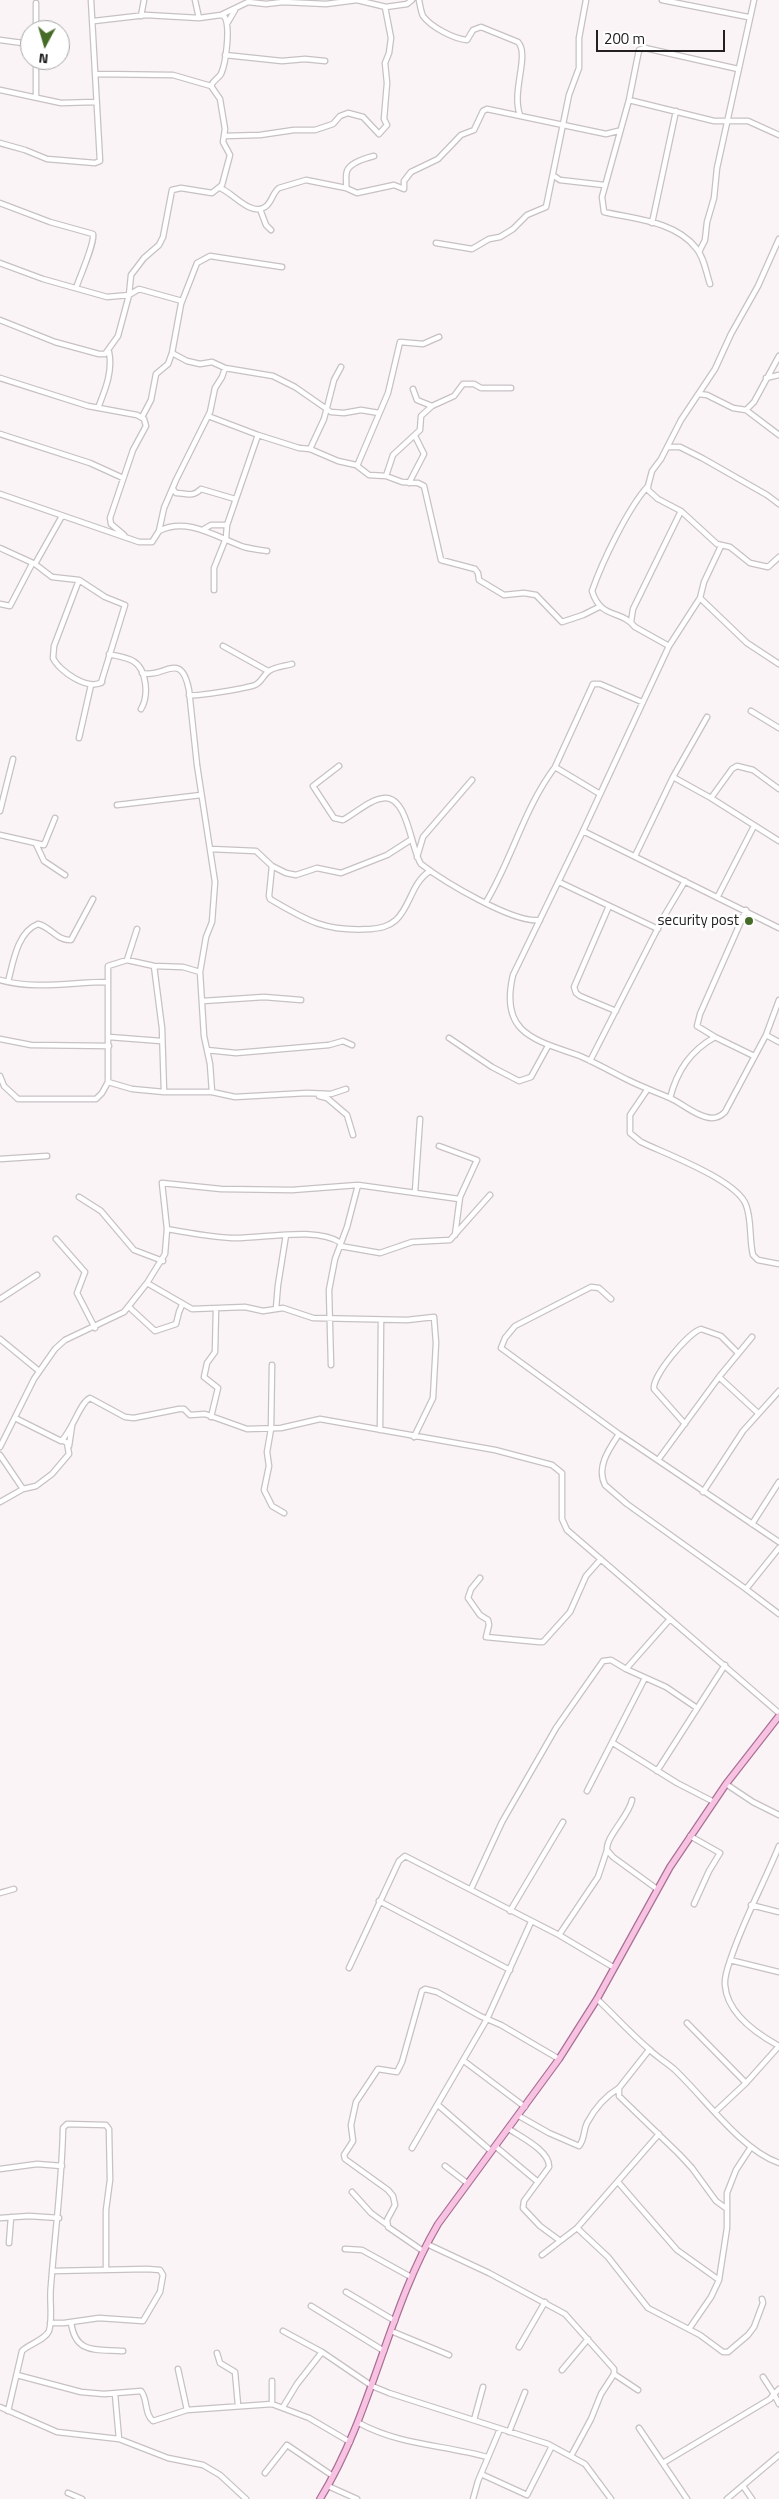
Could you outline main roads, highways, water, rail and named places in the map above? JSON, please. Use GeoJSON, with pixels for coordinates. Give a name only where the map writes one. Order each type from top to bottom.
{"type":"FeatureCollection","features":[{"type":"Feature","properties":{"kind":"main road"},"geometry":{"type":"LineString","coordinates":[[320,2499],[359,2423],[411,2277],[427,2244],[467,2183],[526,2107],[559,2059],[597,1999],[657,1889],[690,1836],[726,1784],[779,1715]]}},
{"type":"Feature","properties":{"kind":"place","name":"security post"},"geometry":{"type":"Point","coordinates":[749,921]}}]}
